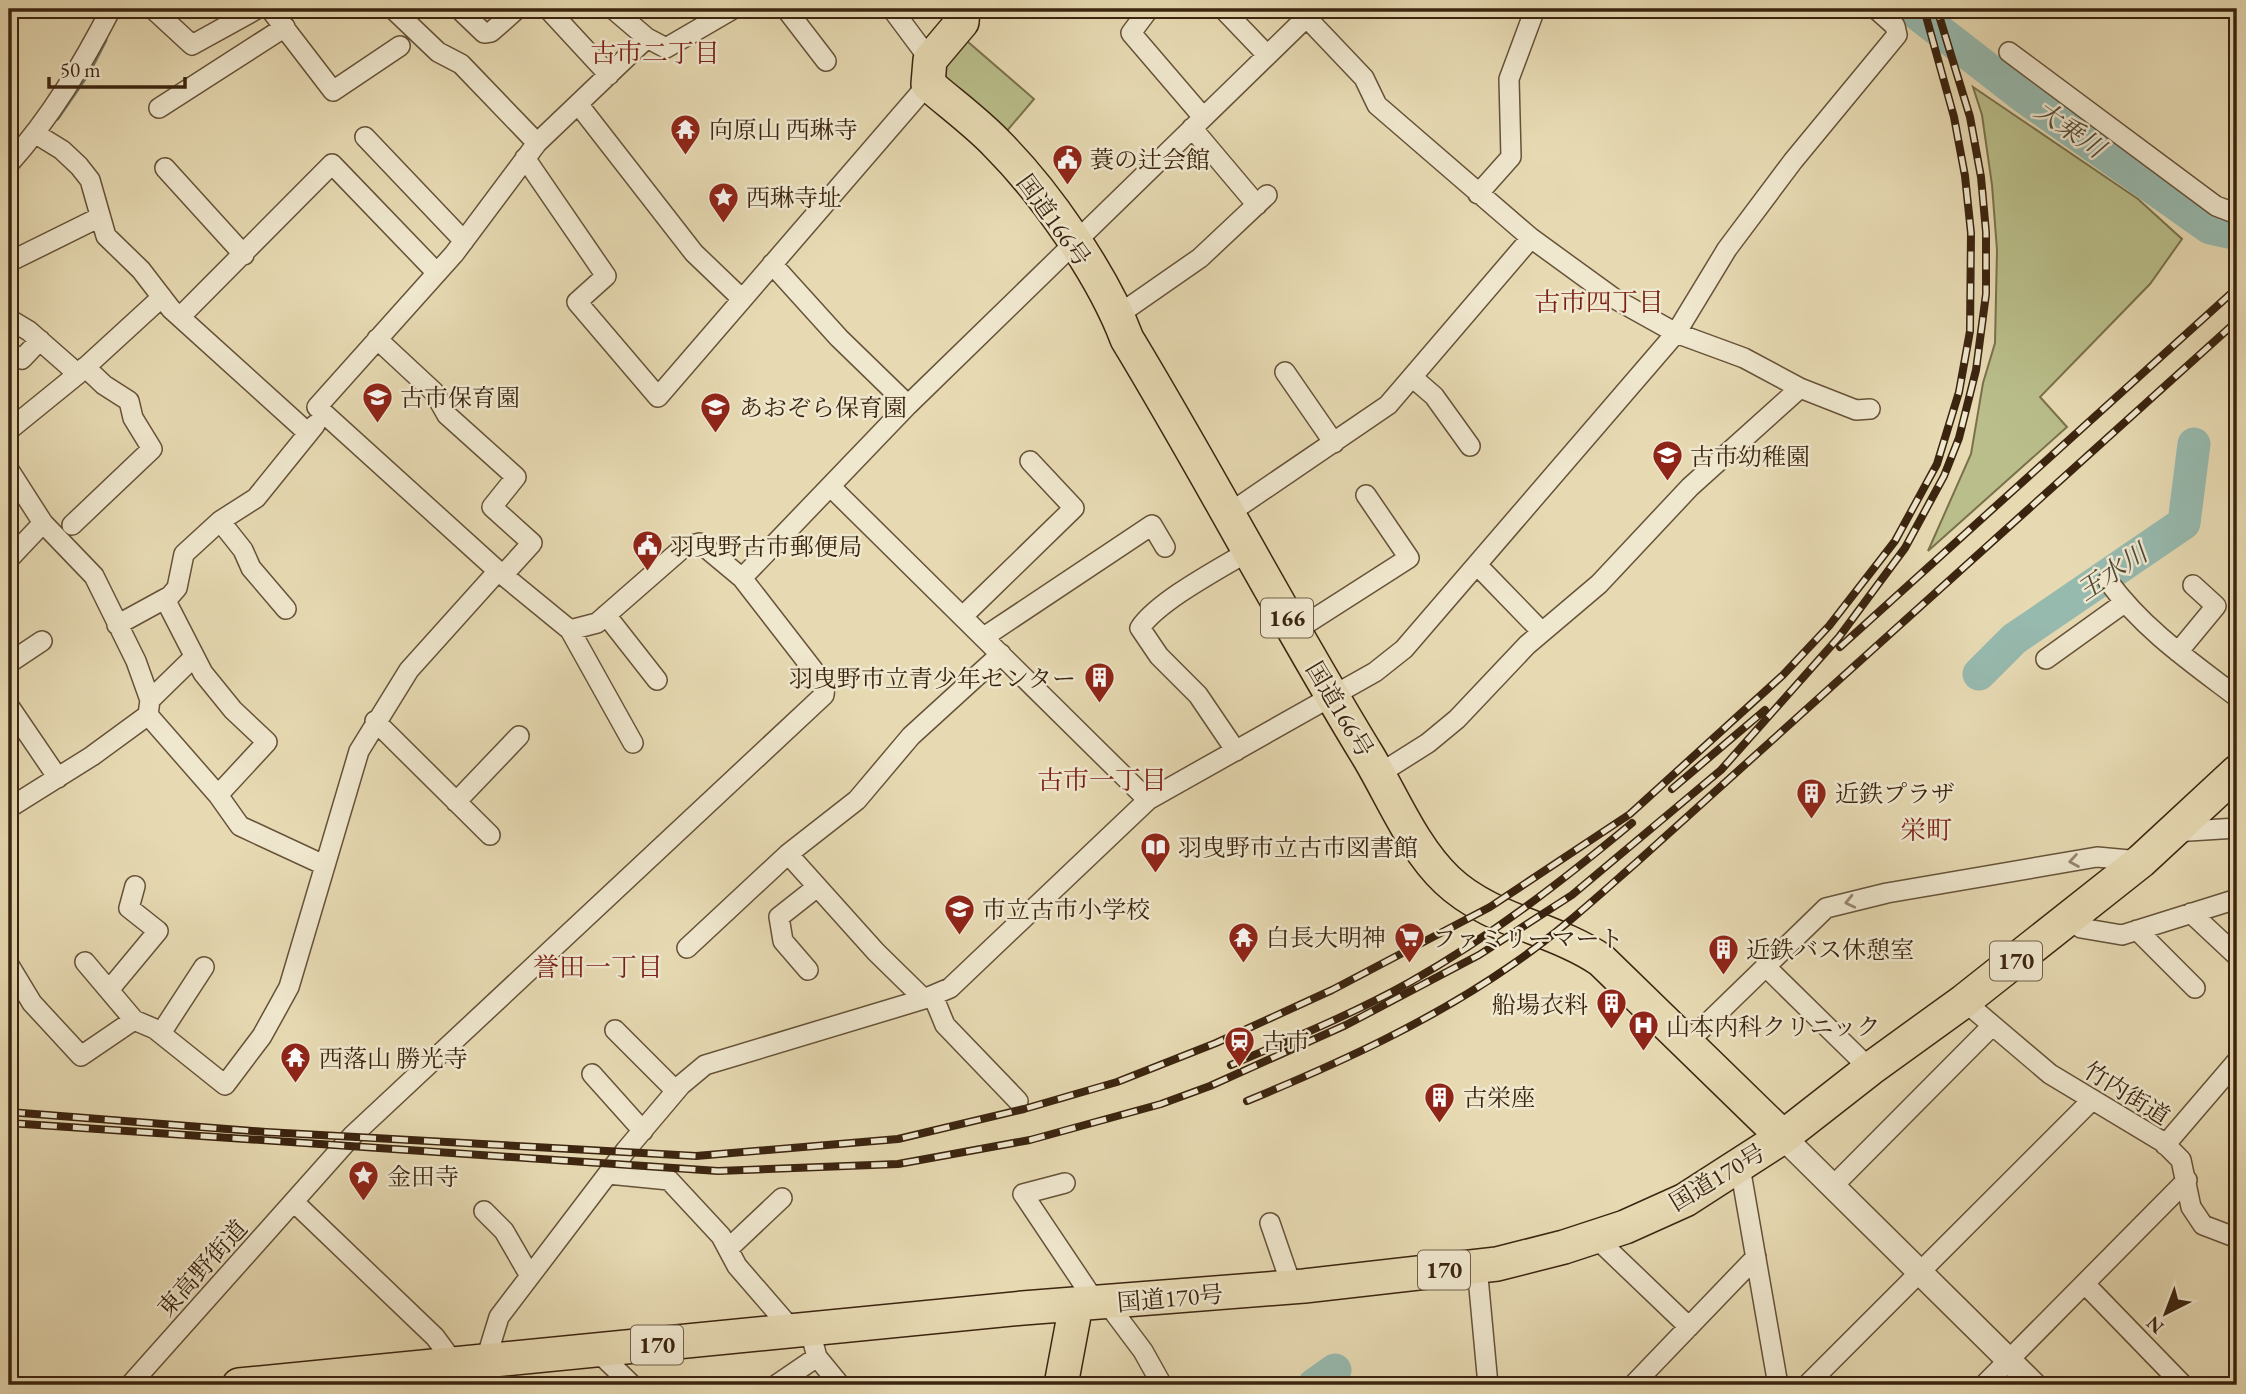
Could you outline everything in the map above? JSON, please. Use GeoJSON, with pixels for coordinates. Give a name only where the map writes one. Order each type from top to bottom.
{"type":"FeatureCollection","features":[{"type":"Feature","properties":{"kind":"highway"},"geometry":{"type":"LineString","coordinates":[[930,72],[962,22],[963,9]]}},
{"type":"Feature","properties":{"kind":"highway","name":"国道166号"},"geometry":{"type":"LineString","coordinates":[[930,72],[998,144],[1076,241],[1118,315],[1126,339],[1433,865],[1457,888],[1511,919],[1583,948],[1601,960],[1783,1137]]}},
{"type":"Feature","properties":{"kind":"highway","name":"国道170号"},"geometry":{"type":"LineString","coordinates":[[239,1385],[472,1369],[596,1350],[807,1340],[1091,1304],[1292,1287],[1477,1266],[1510,1261],[1595,1237],[1685,1200],[1783,1137],[1870,1069],[1964,1002],[2141,861],[2237,772]]}},
{"type":"Feature","properties":{"kind":"highway"},"geometry":{"type":"LineString","coordinates":[[1061,1385],[1091,1304]]}},
{"type":"Feature","properties":{"kind":"street"},"geometry":{"type":"LineString","coordinates":[[9,164],[36,135],[84,61],[111,9]]}},
{"type":"Feature","properties":{"kind":"street"},"geometry":{"type":"LineString","coordinates":[[153,9],[192,46],[257,9]]}},
{"type":"Feature","properties":{"kind":"street"},"geometry":{"type":"LineString","coordinates":[[270,9],[333,91],[400,46]]}},
{"type":"Feature","properties":{"kind":"street"},"geometry":{"type":"LineString","coordinates":[[393,9],[438,52],[461,64],[531,151],[606,276],[577,302],[658,397],[930,72],[892,9]]}},
{"type":"Feature","properties":{"kind":"street"},"geometry":{"type":"LineString","coordinates":[[459,9],[484,33],[491,32],[517,9]]}},
{"type":"Feature","properties":{"kind":"street"},"geometry":{"type":"LineString","coordinates":[[548,9],[609,75]]}},
{"type":"Feature","properties":{"kind":"street"},"geometry":{"type":"LineString","coordinates":[[613,9],[647,38],[666,48],[733,9]]}},
{"type":"Feature","properties":{"kind":"street"},"geometry":{"type":"LineString","coordinates":[[786,9],[826,61]]}},
{"type":"Feature","properties":{"kind":"street"},"geometry":{"type":"LineString","coordinates":[[1118,315],[1200,258],[1262,200],[1197,123],[1131,33],[1149,9]]}},
{"type":"Feature","properties":{"kind":"street"},"geometry":{"type":"LineString","coordinates":[[1223,9],[1267,55]]}},
{"type":"Feature","properties":{"kind":"street"},"geometry":{"type":"LineString","coordinates":[[1479,194],[1511,157],[1509,79],[1534,9]]}},
{"type":"Feature","properties":{"kind":"street"},"geometry":{"type":"LineString","coordinates":[[294,1202],[472,1369],[499,1317],[608,1174],[676,1091],[705,1065],[929,997],[950,988],[1148,800],[1375,672],[1404,649],[1676,332],[1727,249],[1793,161],[1897,35],[1895,26],[1876,9]]}},
{"type":"Feature","properties":{"kind":"street"},"geometry":{"type":"LineString","coordinates":[[742,578],[832,488],[908,405],[1311,13],[1364,78],[1377,105],[1531,238],[1615,299],[1676,332],[1744,358],[1800,388],[1856,410],[1870,410]]}},
{"type":"Feature","properties":{"kind":"street"},"geometry":{"type":"LineString","coordinates":[[159,108],[285,27]]}},
{"type":"Feature","properties":{"kind":"street"},"geometry":{"type":"LineString","coordinates":[[633,743],[570,630],[501,573],[317,407],[438,273],[531,151],[647,38]]}},
{"type":"Feature","properties":{"kind":"street"},"geometry":{"type":"LineString","coordinates":[[2009,52],[2216,206],[2237,214]]}},
{"type":"Feature","properties":{"kind":"street"},"geometry":{"type":"LineString","coordinates":[[578,104],[694,253],[742,299]]}},
{"type":"Feature","properties":{"kind":"street"},"geometry":{"type":"LineString","coordinates":[[36,135],[62,150],[79,166],[90,180],[106,236],[141,270],[180,317],[309,433]]}},
{"type":"Feature","properties":{"kind":"street"},"geometry":{"type":"LineString","coordinates":[[365,137],[464,241]]}},
{"type":"Feature","properties":{"kind":"street"},"geometry":{"type":"LineString","coordinates":[[180,317],[332,164],[438,273]]}},
{"type":"Feature","properties":{"kind":"street"},"geometry":{"type":"LineString","coordinates":[[164,168],[244,255]]}},
{"type":"Feature","properties":{"kind":"street"},"geometry":{"type":"LineString","coordinates":[[9,261],[100,217]]}},
{"type":"Feature","properties":{"kind":"street"},"geometry":{"type":"LineString","coordinates":[[1228,514],[1388,405],[1531,238]]}},
{"type":"Feature","properties":{"kind":"street"},"geometry":{"type":"LineString","coordinates":[[772,264],[839,338],[908,405]]}},
{"type":"Feature","properties":{"kind":"street"},"geometry":{"type":"LineString","coordinates":[[9,430],[81,371],[162,297]]}},
{"type":"Feature","properties":{"kind":"street"},"geometry":{"type":"LineString","coordinates":[[9,319],[81,371],[129,401],[133,418],[152,449],[72,525]]}},
{"type":"Feature","properties":{"kind":"street"},"geometry":{"type":"LineString","coordinates":[[85,962],[134,1020],[161,1033],[225,1085],[262,1036],[289,987],[359,751],[375,721],[409,670],[532,542],[492,507],[516,477],[447,415],[434,392],[377,339]]}},
{"type":"Feature","properties":{"kind":"street"},"geometry":{"type":"LineString","coordinates":[[9,353],[22,359],[40,340]]}},
{"type":"Feature","properties":{"kind":"street"},"geometry":{"type":"LineString","coordinates":[[1285,372],[1334,443]]}},
{"type":"Feature","properties":{"kind":"street"},"geometry":{"type":"LineString","coordinates":[[1412,377],[1434,396],[1470,446]]}},
{"type":"Feature","properties":{"kind":"street"},"geometry":{"type":"LineString","coordinates":[[1379,774],[1428,743],[1457,719],[1542,632],[1599,584],[1690,487],[1800,388]]}},
{"type":"Feature","properties":{"kind":"street"},"geometry":{"type":"LineString","coordinates":[[117,625],[165,599],[177,588],[184,554],[220,521],[256,498],[325,413]]}},
{"type":"Feature","properties":{"kind":"street"},"geometry":{"type":"LineString","coordinates":[[963,616],[1074,508],[1030,461]]}},
{"type":"Feature","properties":{"kind":"street"},"geometry":{"type":"LineString","coordinates":[[9,470],[43,523],[94,576],[136,660],[149,707],[240,826],[324,865]]}},
{"type":"Feature","properties":{"kind":"street"},"geometry":{"type":"LineString","coordinates":[[832,488],[1148,800]]}},
{"type":"Feature","properties":{"kind":"street"},"geometry":{"type":"LineString","coordinates":[[1295,631],[1409,558],[1366,495]]}},
{"type":"Feature","properties":{"kind":"street"},"geometry":{"type":"LineString","coordinates":[[220,521],[243,550],[251,568],[286,609]]}},
{"type":"Feature","properties":{"kind":"street"},"geometry":{"type":"LineString","coordinates":[[9,559],[43,523]]}},
{"type":"Feature","properties":{"kind":"street"},"geometry":{"type":"LineString","coordinates":[[984,637],[1152,525],[1165,547]]}},
{"type":"Feature","properties":{"kind":"street","name":"東高野街道"},"geometry":{"type":"LineString","coordinates":[[131,1385],[352,1136],[824,695],[825,685],[742,578],[700,542],[684,547],[606,615]]}},
{"type":"Feature","properties":{"kind":"street"},"geometry":{"type":"LineString","coordinates":[[1236,751],[1198,695],[1159,656],[1140,628],[1146,620],[1184,592],[1249,551]]}},
{"type":"Feature","properties":{"kind":"street"},"geometry":{"type":"LineString","coordinates":[[1478,565],[1542,632]]}},
{"type":"Feature","properties":{"kind":"street"},"geometry":{"type":"LineString","coordinates":[[2108,581],[2124,603],[2178,652],[2237,697]]}},
{"type":"Feature","properties":{"kind":"street"},"geometry":{"type":"LineString","coordinates":[[2178,652],[2216,606],[2193,585]]}},
{"type":"Feature","properties":{"kind":"street"},"geometry":{"type":"LineString","coordinates":[[165,599],[203,673],[233,710],[267,742],[218,795]]}},
{"type":"Feature","properties":{"kind":"street"},"geometry":{"type":"LineString","coordinates":[[2046,659],[2124,603]]}},
{"type":"Feature","properties":{"kind":"street"},"geometry":{"type":"LineString","coordinates":[[570,630],[597,623],[606,615],[657,680]]}},
{"type":"Feature","properties":{"kind":"street"},"geometry":{"type":"LineString","coordinates":[[9,663],[42,641]]}},
{"type":"Feature","properties":{"kind":"street"},"geometry":{"type":"LineString","coordinates":[[687,948],[788,854],[857,800],[911,736],[1001,654]]}},
{"type":"Feature","properties":{"kind":"street"},"geometry":{"type":"LineString","coordinates":[[9,808],[58,778],[149,707],[194,657]]}},
{"type":"Feature","properties":{"kind":"street"},"geometry":{"type":"LineString","coordinates":[[9,706],[58,778]]}},
{"type":"Feature","properties":{"kind":"street"},"geometry":{"type":"LineString","coordinates":[[375,721],[490,835]]}},
{"type":"Feature","properties":{"kind":"street"},"geometry":{"type":"LineString","coordinates":[[456,802],[519,736]]}},
{"type":"Feature","properties":{"kind":"street"},"geometry":{"type":"LineString","coordinates":[[2174,832],[2237,828]]}},
{"type":"Feature","properties":{"kind":"street"},"geometry":{"type":"LineString","coordinates":[[788,854],[817,887],[929,997],[945,1025],[1018,1101]]}},
{"type":"Feature","properties":{"kind":"street"},"geometry":{"type":"LineString","coordinates":[[1687,1043],[1826,908],[1927,886],[2097,857],[2141,861]]}},
{"type":"Feature","properties":{"kind":"street"},"geometry":{"type":"LineString","coordinates":[[109,990],[158,931],[130,908],[135,886]]}},
{"type":"Feature","properties":{"kind":"street"},"geometry":{"type":"LineString","coordinates":[[808,970],[783,941],[779,917],[817,887]]}},
{"type":"Feature","properties":{"kind":"street"},"geometry":{"type":"LineString","coordinates":[[2068,919],[2081,928],[2122,935],[2237,898]]}},
{"type":"Feature","properties":{"kind":"street"},"geometry":{"type":"LineString","coordinates":[[2191,913],[2237,956]]}},
{"type":"Feature","properties":{"kind":"street"},"geometry":{"type":"LineString","coordinates":[[2137,930],[2195,988]]}},
{"type":"Feature","properties":{"kind":"street"},"geometry":{"type":"LineString","coordinates":[[9,965],[32,1003],[81,1056],[134,1020]]}},
{"type":"Feature","properties":{"kind":"street"},"geometry":{"type":"LineString","coordinates":[[1765,966],[1870,1069]]}},
{"type":"Feature","properties":{"kind":"street"},"geometry":{"type":"LineString","coordinates":[[161,1033],[204,967]]}},
{"type":"Feature","properties":{"kind":"street","name":"竹内街道"},"geometry":{"type":"LineString","coordinates":[[1964,1002],[1988,1030],[2050,1074],[2165,1145],[2181,1160],[2187,1180],[2190,1207],[2203,1224],[2236,1233]]}},
{"type":"Feature","properties":{"kind":"street"},"geometry":{"type":"LineString","coordinates":[[615,1030],[676,1091]]}},
{"type":"Feature","properties":{"kind":"street"},"geometry":{"type":"LineString","coordinates":[[1833,1186],[1988,1030]]}},
{"type":"Feature","properties":{"kind":"street"},"geometry":{"type":"LineString","coordinates":[[2165,1145],[2237,1062]]}},
{"type":"Feature","properties":{"kind":"street"},"geometry":{"type":"LineString","coordinates":[[592,1074],[643,1130]]}},
{"type":"Feature","properties":{"kind":"street"},"geometry":{"type":"LineString","coordinates":[[1807,1385],[2092,1100]]}},
{"type":"Feature","properties":{"kind":"street"},"geometry":{"type":"LineString","coordinates":[[1783,1137],[2034,1385]]}},
{"type":"Feature","properties":{"kind":"street"},"geometry":{"type":"LineString","coordinates":[[1740,1167],[1778,1385]]}},
{"type":"Feature","properties":{"kind":"street"},"geometry":{"type":"LineString","coordinates":[[608,1174],[669,1180],[721,1236],[737,1266],[807,1340],[839,1385]]}},
{"type":"Feature","properties":{"kind":"street"},"geometry":{"type":"LineString","coordinates":[[1984,1385],[2187,1180]]}},
{"type":"Feature","properties":{"kind":"street"},"geometry":{"type":"LineString","coordinates":[[1065,1183],[1023,1194],[1088,1292],[1091,1304],[1143,1352],[1161,1385]]}},
{"type":"Feature","properties":{"kind":"street"},"geometry":{"type":"LineString","coordinates":[[728,1249],[782,1198]]}},
{"type":"Feature","properties":{"kind":"street"},"geometry":{"type":"LineString","coordinates":[[484,1210],[504,1231],[530,1276]]}},
{"type":"Feature","properties":{"kind":"street"},"geometry":{"type":"LineString","coordinates":[[1270,1223],[1292,1287]]}},
{"type":"Feature","properties":{"kind":"street"},"geometry":{"type":"LineString","coordinates":[[1595,1237],[1689,1327]]}},
{"type":"Feature","properties":{"kind":"street"},"geometry":{"type":"LineString","coordinates":[[1633,1385],[1755,1257]]}},
{"type":"Feature","properties":{"kind":"street"},"geometry":{"type":"LineString","coordinates":[[1477,1266],[1488,1385]]}},
{"type":"Feature","properties":{"kind":"street"},"geometry":{"type":"LineString","coordinates":[[2085,1284],[2171,1381]]}},
{"type":"Feature","properties":{"kind":"street"},"geometry":{"type":"LineString","coordinates":[[776,1385],[807,1340]]}},
{"type":"Feature","properties":{"kind":"street"},"geometry":{"type":"LineString","coordinates":[[596,1350],[632,1385]]}},
{"type":"Feature","properties":{"kind":"green space"},"geometry":{"type":"Polygon","coordinates":[[[960,35],[1034,99],[1000,139],[936,82],[960,35]]]}},
{"type":"Feature","properties":{"kind":"green space"},"geometry":{"type":"Polygon","coordinates":[[[1973,87],[2138,199],[2182,239],[2150,284],[2040,397],[2067,427],[1928,551],[1971,454],[1983,383],[1995,343],[1997,250],[1992,185],[1982,115],[1973,87]]]}},
{"type":"Feature","properties":{"kind":"waterway","name":"大乗川"},"geometry":{"type":"LineString","coordinates":[[1911,9],[2024,97],[2210,228],[2237,234]]}},
{"type":"Feature","properties":{"kind":"waterway"},"geometry":{"type":"LineString","coordinates":[[57,118],[88,73],[105,40]]}},
{"type":"Feature","properties":{"kind":"waterway","name":"王水川"},"geometry":{"type":"LineString","coordinates":[[1979,674],[2014,639],[2184,523],[2194,444]]}},
{"type":"Feature","properties":{"kind":"waterway","name":"王水川"},"geometry":{"type":"LineString","coordinates":[[1314,1385],[1335,1370]]}},
{"type":"Feature","properties":{"kind":"railway"},"geometry":{"type":"LineString","coordinates":[[9,1112],[266,1132],[696,1156],[898,1139],[1024,1109],[1117,1082],[1216,1043],[1332,990],[1490,907],[1630,814],[1783,675],[1829,626],[1895,541],[1937,464],[1959,392],[1970,331],[1971,233],[1965,176],[1954,117],[1924,9]]}},
{"type":"Feature","properties":{"kind":"railway"},"geometry":{"type":"LineString","coordinates":[[9,1123],[718,1171],[898,1164],[1030,1140],[1161,1104],[1210,1086],[1346,1025],[1479,955],[1572,895],[1721,770],[1839,637],[1905,548],[1944,476],[1959,438],[1976,370],[1986,294],[1986,232],[1981,177],[1970,117],[1937,9]]}},
{"type":"Feature","properties":{"kind":"railway"},"geometry":{"type":"LineString","coordinates":[[1840,647],[2237,288]]}},
{"type":"Feature","properties":{"kind":"railway"},"geometry":{"type":"LineString","coordinates":[[1247,1101],[1316,1072],[1417,1023],[1482,985],[1545,940],[1637,862],[2237,321]]}},
{"type":"Feature","properties":{"kind":"railway"},"geometry":{"type":"LineString","coordinates":[[1672,789],[1765,710]]}},
{"type":"Feature","properties":{"kind":"railway"},"geometry":{"type":"LineString","coordinates":[[1231,1065],[1366,1005],[1440,965],[1524,908],[1632,823]]}},
{"type":"Feature","properties":{"kind":"place","name":"向原山 西琳寺"},"geometry":{"type":"Point","coordinates":[686,156]}},
{"type":"Feature","properties":{"kind":"place","name":"蓑の辻会館"},"geometry":{"type":"Point","coordinates":[1067,186]}},
{"type":"Feature","properties":{"kind":"place","name":"西琳寺址"},"geometry":{"type":"Point","coordinates":[723,224]}},
{"type":"Feature","properties":{"kind":"place","name":"古市保育園"},"geometry":{"type":"Point","coordinates":[377,424]}},
{"type":"Feature","properties":{"kind":"place","name":"あおぞら保育園"},"geometry":{"type":"Point","coordinates":[716,434]}},
{"type":"Feature","properties":{"kind":"place","name":"古市幼稚園"},"geometry":{"type":"Point","coordinates":[1667,483]}},
{"type":"Feature","properties":{"kind":"place","name":"羽曳野古市郵便局"},"geometry":{"type":"Point","coordinates":[647,573]}},
{"type":"Feature","properties":{"kind":"place","name":"羽曳野市立青少年センター"},"geometry":{"type":"Point","coordinates":[1099,705]}},
{"type":"Feature","properties":{"kind":"place","name":"近鉄プラザ"},"geometry":{"type":"Point","coordinates":[1812,820]}},
{"type":"Feature","properties":{"kind":"place","name":"羽曳野市立古市図書館"},"geometry":{"type":"Point","coordinates":[1155,874]}},
{"type":"Feature","properties":{"kind":"place","name":"市立古市小学校"},"geometry":{"type":"Point","coordinates":[959,936]}},
{"type":"Feature","properties":{"kind":"place","name":"白長大明神"},"geometry":{"type":"Point","coordinates":[1243,964]}},
{"type":"Feature","properties":{"kind":"place","name":"ファミリーマート"},"geometry":{"type":"Point","coordinates":[1409,965]}},
{"type":"Feature","properties":{"kind":"place","name":"近鉄バス休憩室"},"geometry":{"type":"Point","coordinates":[1723,976]}},
{"type":"Feature","properties":{"kind":"place","name":"船場衣料"},"geometry":{"type":"Point","coordinates":[1611,1031]}},
{"type":"Feature","properties":{"kind":"place","name":"山本内科クリニック"},"geometry":{"type":"Point","coordinates":[1643,1053]}},
{"type":"Feature","properties":{"kind":"place","name":"古市"},"geometry":{"type":"Point","coordinates":[1239,1068]}},
{"type":"Feature","properties":{"kind":"place","name":"西落山 勝光寺"},"geometry":{"type":"Point","coordinates":[296,1085]}},
{"type":"Feature","properties":{"kind":"place","name":"古栄座"},"geometry":{"type":"Point","coordinates":[1440,1124]}},
{"type":"Feature","properties":{"kind":"place","name":"金田寺"},"geometry":{"type":"Point","coordinates":[364,1203]}},
{"type":"Feature","properties":{"kind":"district","name":"古市二丁目"},"geometry":{"type":"Point","coordinates":[655,53]}},
{"type":"Feature","properties":{"kind":"district","name":"古市四丁目"},"geometry":{"type":"Point","coordinates":[1599,302]}},
{"type":"Feature","properties":{"kind":"district","name":"古市一丁目"},"geometry":{"type":"Point","coordinates":[1102,780]}},
{"type":"Feature","properties":{"kind":"district","name":"栄町"},"geometry":{"type":"Point","coordinates":[1926,830]}},
{"type":"Feature","properties":{"kind":"district","name":"誉田一丁目"},"geometry":{"type":"Point","coordinates":[598,967]}}]}
